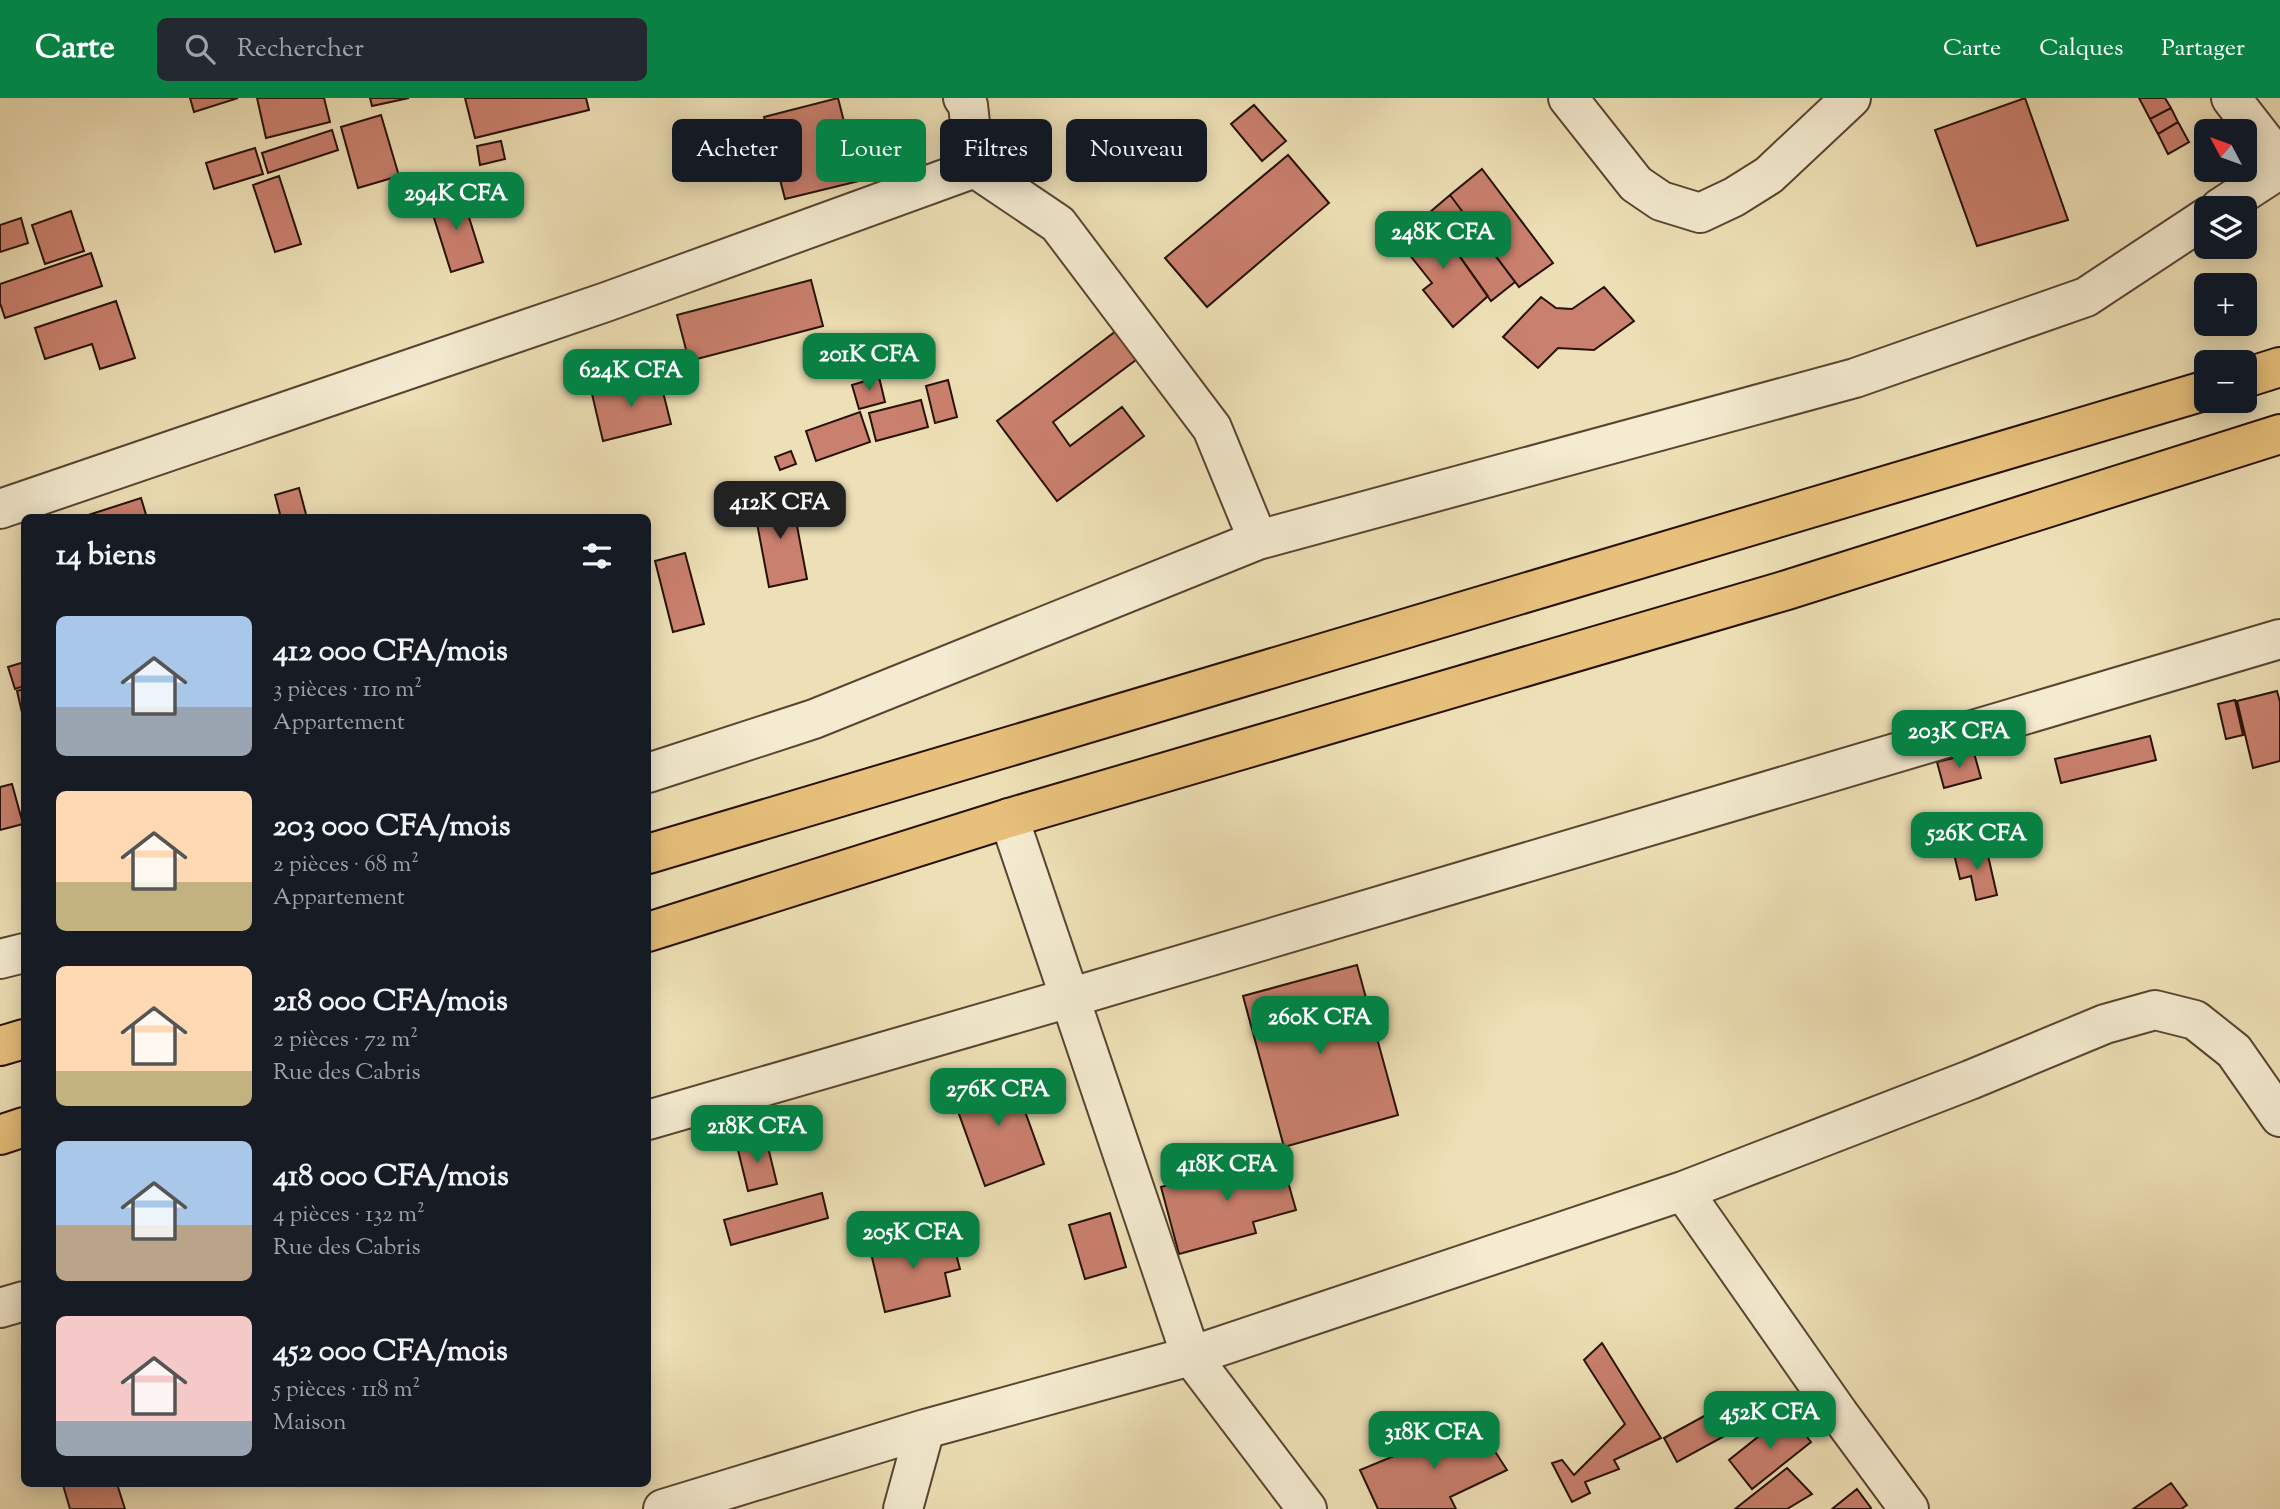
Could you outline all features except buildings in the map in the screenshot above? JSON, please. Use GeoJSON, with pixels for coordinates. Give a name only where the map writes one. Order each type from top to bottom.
{"type":"FeatureCollection","features":[{"type":"Feature","properties":{"kind":"main road"},"geometry":{"type":"LineString","coordinates":[[2257,374],[2280,367]]}},
{"type":"Feature","properties":{"kind":"main road"},"geometry":{"type":"LineString","coordinates":[[651,853],[2194,394]]}},
{"type":"Feature","properties":{"kind":"main road"},"geometry":{"type":"LineString","coordinates":[[651,931],[1009,818],[1774,594],[2280,434]]}},
{"type":"Feature","properties":{"kind":"main road"},"geometry":{"type":"LineString","coordinates":[[0,1046],[21,1040]]}},
{"type":"Feature","properties":{"kind":"main road"},"geometry":{"type":"LineString","coordinates":[[0,1135],[21,1128]]}},
{"type":"Feature","properties":{"kind":"street"},"geometry":{"type":"LineString","coordinates":[[963,98],[968,105],[970,119]]}},
{"type":"Feature","properties":{"kind":"street"},"geometry":{"type":"LineString","coordinates":[[1568,98],[1636,184],[1661,201],[1700,213],[1734,197],[1769,175],[1851,98]]}},
{"type":"Feature","properties":{"kind":"street"},"geometry":{"type":"LineString","coordinates":[[2231,98],[2280,161]]}},
{"type":"Feature","properties":{"kind":"street"},"geometry":{"type":"LineString","coordinates":[[2238,196],[2280,169]]}},
{"type":"Feature","properties":{"kind":"street"},"geometry":{"type":"LineString","coordinates":[[3,499],[606,302],[940,181]]}},
{"type":"Feature","properties":{"kind":"street"},"geometry":{"type":"LineString","coordinates":[[996,182],[1058,224],[1212,428],[1258,540]]}},
{"type":"Feature","properties":{"kind":"street"},"geometry":{"type":"LineString","coordinates":[[651,772],[814,719],[1258,540],[1855,378],[2086,297],[2194,226]]}},
{"type":"Feature","properties":{"kind":"street"},"geometry":{"type":"LineString","coordinates":[[651,1119],[2280,639]]}},
{"type":"Feature","properties":{"kind":"street"},"geometry":{"type":"LineString","coordinates":[[1009,818],[1191,1356],[1307,1509]]}},
{"type":"Feature","properties":{"kind":"street"},"geometry":{"type":"LineString","coordinates":[[0,959],[21,954]]}},
{"type":"Feature","properties":{"kind":"street"},"geometry":{"type":"LineString","coordinates":[[663,1509],[925,1429],[1191,1356],[1683,1191],[1970,1080],[2105,1024],[2155,1010],[2195,1020],[2234,1051],[2280,1117]]}},
{"type":"Feature","properties":{"kind":"street"},"geometry":{"type":"LineString","coordinates":[[1683,1191],[1909,1509]]}},
{"type":"Feature","properties":{"kind":"street"},"geometry":{"type":"LineString","coordinates":[[0,1308],[21,1302]]}},
{"type":"Feature","properties":{"kind":"street"},"geometry":{"type":"LineString","coordinates":[[903,1509],[925,1429]]}}]}
